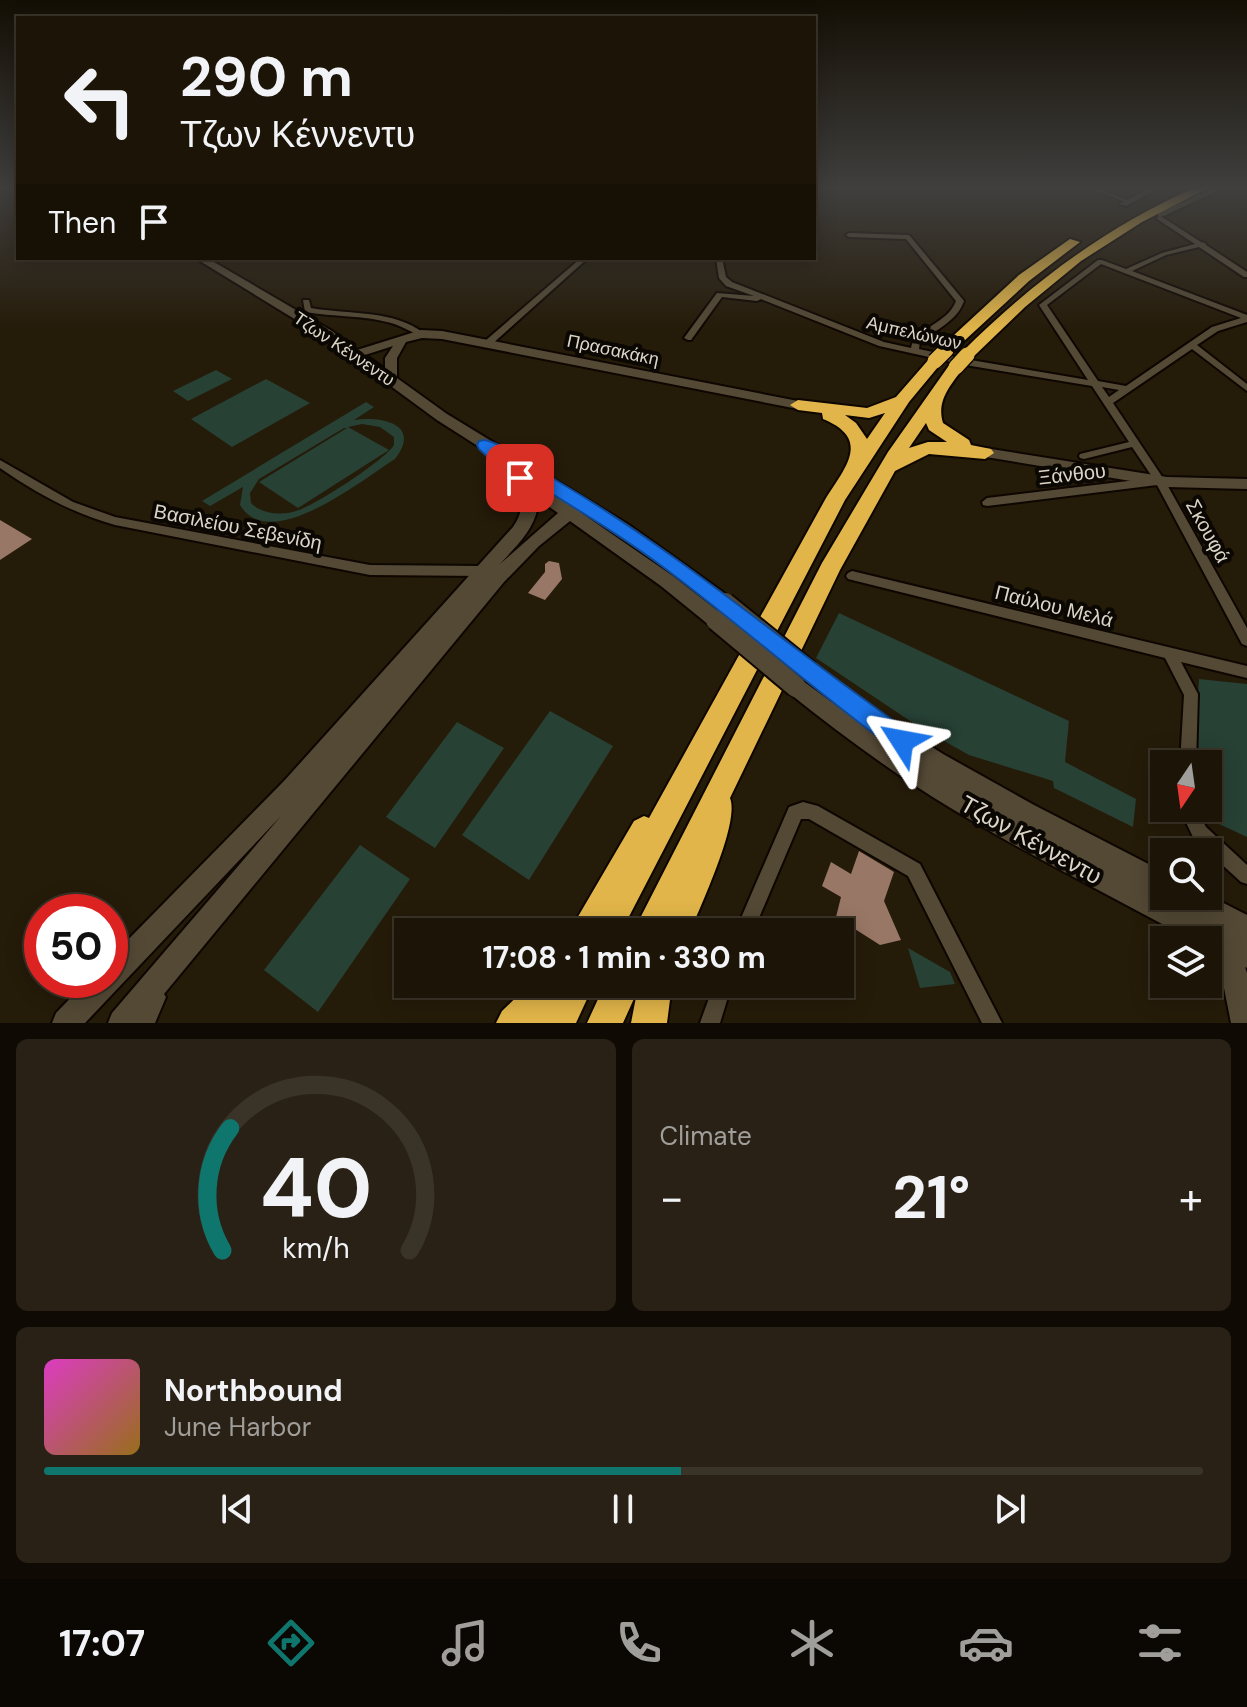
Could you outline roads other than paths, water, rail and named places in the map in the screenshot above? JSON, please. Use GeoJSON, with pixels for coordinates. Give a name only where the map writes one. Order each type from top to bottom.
{"type":"FeatureCollection","features":[{"type":"Feature","properties":{"kind":"highway"},"geometry":{"type":"LineString","coordinates":[[611,918],[818,530],[856,467],[903,399],[941,355],[1002,296],[1056,254],[1087,235]]}},
{"type":"Feature","properties":{"kind":"highway"},"geometry":{"type":"LineString","coordinates":[[656,918],[830,569],[935,395],[962,361],[1032,292],[1084,251],[1111,235]]}},
{"type":"Feature","properties":{"kind":"highway"},"geometry":{"type":"LineString","coordinates":[[935,395],[931,412],[937,428],[955,441],[985,453]]}},
{"type":"Feature","properties":{"kind":"highway"},"geometry":{"type":"LineString","coordinates":[[798,405],[869,413],[903,399]]}},
{"type":"Feature","properties":{"kind":"highway"},"geometry":{"type":"LineString","coordinates":[[798,405],[838,418],[851,426],[860,442],[856,467]]}},
{"type":"Feature","properties":{"kind":"highway"},"geometry":{"type":"LineString","coordinates":[[884,475],[911,452],[923,448],[945,447],[985,453]]}},
{"type":"Feature","properties":{"kind":"highway"},"geometry":{"type":"LineString","coordinates":[[593,918],[664,799],[713,728]]}},
{"type":"Feature","properties":{"kind":"highway"},"geometry":{"type":"LineString","coordinates":[[680,918],[708,849],[728,771]]}},
{"type":"Feature","properties":{"kind":"highway"},"geometry":{"type":"LineString","coordinates":[[514,1023],[541,998]]}},
{"type":"Feature","properties":{"kind":"highway"},"geometry":{"type":"LineString","coordinates":[[557,1023],[570,998]]}},
{"type":"Feature","properties":{"kind":"highway"},"geometry":{"type":"LineString","coordinates":[[605,1023],[617,998]]}},
{"type":"Feature","properties":{"kind":"highway"},"geometry":{"type":"LineString","coordinates":[[649,1023],[653,998]]}},
{"type":"Feature","properties":{"kind":"main road","name":"Τζων Κέννεντυ"},"geometry":{"type":"LineString","coordinates":[[205,260],[227,269],[360,357],[720,612],[803,679],[866,743],[956,799],[1191,926]]}},
{"type":"Feature","properties":{"kind":"main road","name":"Πρασακάκη"},"geometry":{"type":"LineString","coordinates":[[412,338],[488,343],[798,405]]}},
{"type":"Feature","properties":{"kind":"main road"},"geometry":{"type":"LineString","coordinates":[[360,357],[412,338]]}},
{"type":"Feature","properties":{"kind":"main road"},"geometry":{"type":"LineString","coordinates":[[391,380],[391,358],[412,338]]}},
{"type":"Feature","properties":{"kind":"main road","name":"Τζων Κέννεντυ"},"geometry":{"type":"LineString","coordinates":[[485,445],[520,478],[568,504]]}},
{"type":"Feature","properties":{"kind":"main road"},"geometry":{"type":"LineString","coordinates":[[985,453],[1160,481],[1247,484]]}},
{"type":"Feature","properties":{"kind":"main road"},"geometry":{"type":"LineString","coordinates":[[128,957],[292,789],[508,544],[525,522],[532,503],[530,492],[520,478]]}},
{"type":"Feature","properties":{"kind":"main road"},"geometry":{"type":"LineString","coordinates":[[508,544],[568,504]]}},
{"type":"Feature","properties":{"kind":"main road"},"geometry":{"type":"LineString","coordinates":[[122,1023],[498,577],[568,504]]}},
{"type":"Feature","properties":{"kind":"main road","name":"Τζων Κέννεντυ"},"geometry":{"type":"LineString","coordinates":[[803,679],[950,770],[1150,877]]}},
{"type":"Feature","properties":{"kind":"main road"},"geometry":{"type":"LineString","coordinates":[[1211,910],[1247,929]]}},
{"type":"Feature","properties":{"kind":"main road","name":"Τζων Κέννεντυ"},"geometry":{"type":"LineString","coordinates":[[1222,942],[1247,955]]}},
{"type":"Feature","properties":{"kind":"main road"},"geometry":{"type":"LineString","coordinates":[[1222,954],[1234,971],[1245,1018]]}},
{"type":"Feature","properties":{"kind":"main road"},"geometry":{"type":"LineString","coordinates":[[141,1023],[150,999],[172,966]]}},
{"type":"Feature","properties":{"kind":"main road"},"geometry":{"type":"LineString","coordinates":[[68,1019],[88,998]]}},
{"type":"Feature","properties":{"kind":"street"},"geometry":{"type":"LineString","coordinates":[[849,235],[907,236],[960,301],[959,308],[916,341],[914,352]]}},
{"type":"Feature","properties":{"kind":"street"},"geometry":{"type":"LineString","coordinates":[[1188,235],[1247,275]]}},
{"type":"Feature","properties":{"kind":"street"},"geometry":{"type":"LineString","coordinates":[[1129,270],[1175,250],[1203,244]]}},
{"type":"Feature","properties":{"kind":"street"},"geometry":{"type":"LineString","coordinates":[[488,343],[583,260]]}},
{"type":"Feature","properties":{"kind":"street","name":"Αμπελώνων"},"geometry":{"type":"LineString","coordinates":[[719,260],[723,278],[729,284],[857,337],[914,352],[1128,389]]}},
{"type":"Feature","properties":{"kind":"street","name":"Σκουφά"},"geometry":{"type":"LineString","coordinates":[[1129,270],[1100,261],[1043,305],[1160,481],[1247,640]]}},
{"type":"Feature","properties":{"kind":"street"},"geometry":{"type":"LineString","coordinates":[[1129,270],[1247,318]]}},
{"type":"Feature","properties":{"kind":"street"},"geometry":{"type":"LineString","coordinates":[[688,338],[720,295],[770,299]]}},
{"type":"Feature","properties":{"kind":"street","name":"Πρασακάκη"},"geometry":{"type":"LineString","coordinates":[[306,302],[308,310],[371,318],[408,327],[412,338]]}},
{"type":"Feature","properties":{"kind":"street"},"geometry":{"type":"LineString","coordinates":[[1108,402],[1220,326],[1247,318]]}},
{"type":"Feature","properties":{"kind":"street"},"geometry":{"type":"LineString","coordinates":[[1192,345],[1247,388]]}},
{"type":"Feature","properties":{"kind":"street"},"geometry":{"type":"LineString","coordinates":[[1084,456],[1136,443]]}},
{"type":"Feature","properties":{"kind":"street","name":"Βασιλείου Σεβενίδη"},"geometry":{"type":"LineString","coordinates":[[0,463],[52,497],[95,516],[115,521],[370,570],[483,571]]}},
{"type":"Feature","properties":{"kind":"street","name":"Ξάνθου"},"geometry":{"type":"LineString","coordinates":[[987,502],[1160,481]]}},
{"type":"Feature","properties":{"kind":"street","name":"Παύλου Μελά"},"geometry":{"type":"LineString","coordinates":[[852,576],[1247,672]]}},
{"type":"Feature","properties":{"kind":"street"},"geometry":{"type":"LineString","coordinates":[[1170,655],[1191,694],[1189,750]]}},
{"type":"Feature","properties":{"kind":"street"},"geometry":{"type":"LineString","coordinates":[[750,918],[795,813],[803,810],[812,812],[914,870],[992,1023]]}},
{"type":"Feature","properties":{"kind":"street"},"geometry":{"type":"LineString","coordinates":[[1194,822],[1200,833],[1247,876]]}},
{"type":"Feature","properties":{"kind":"street"},"geometry":{"type":"LineString","coordinates":[[710,1023],[718,998]]}}]}
